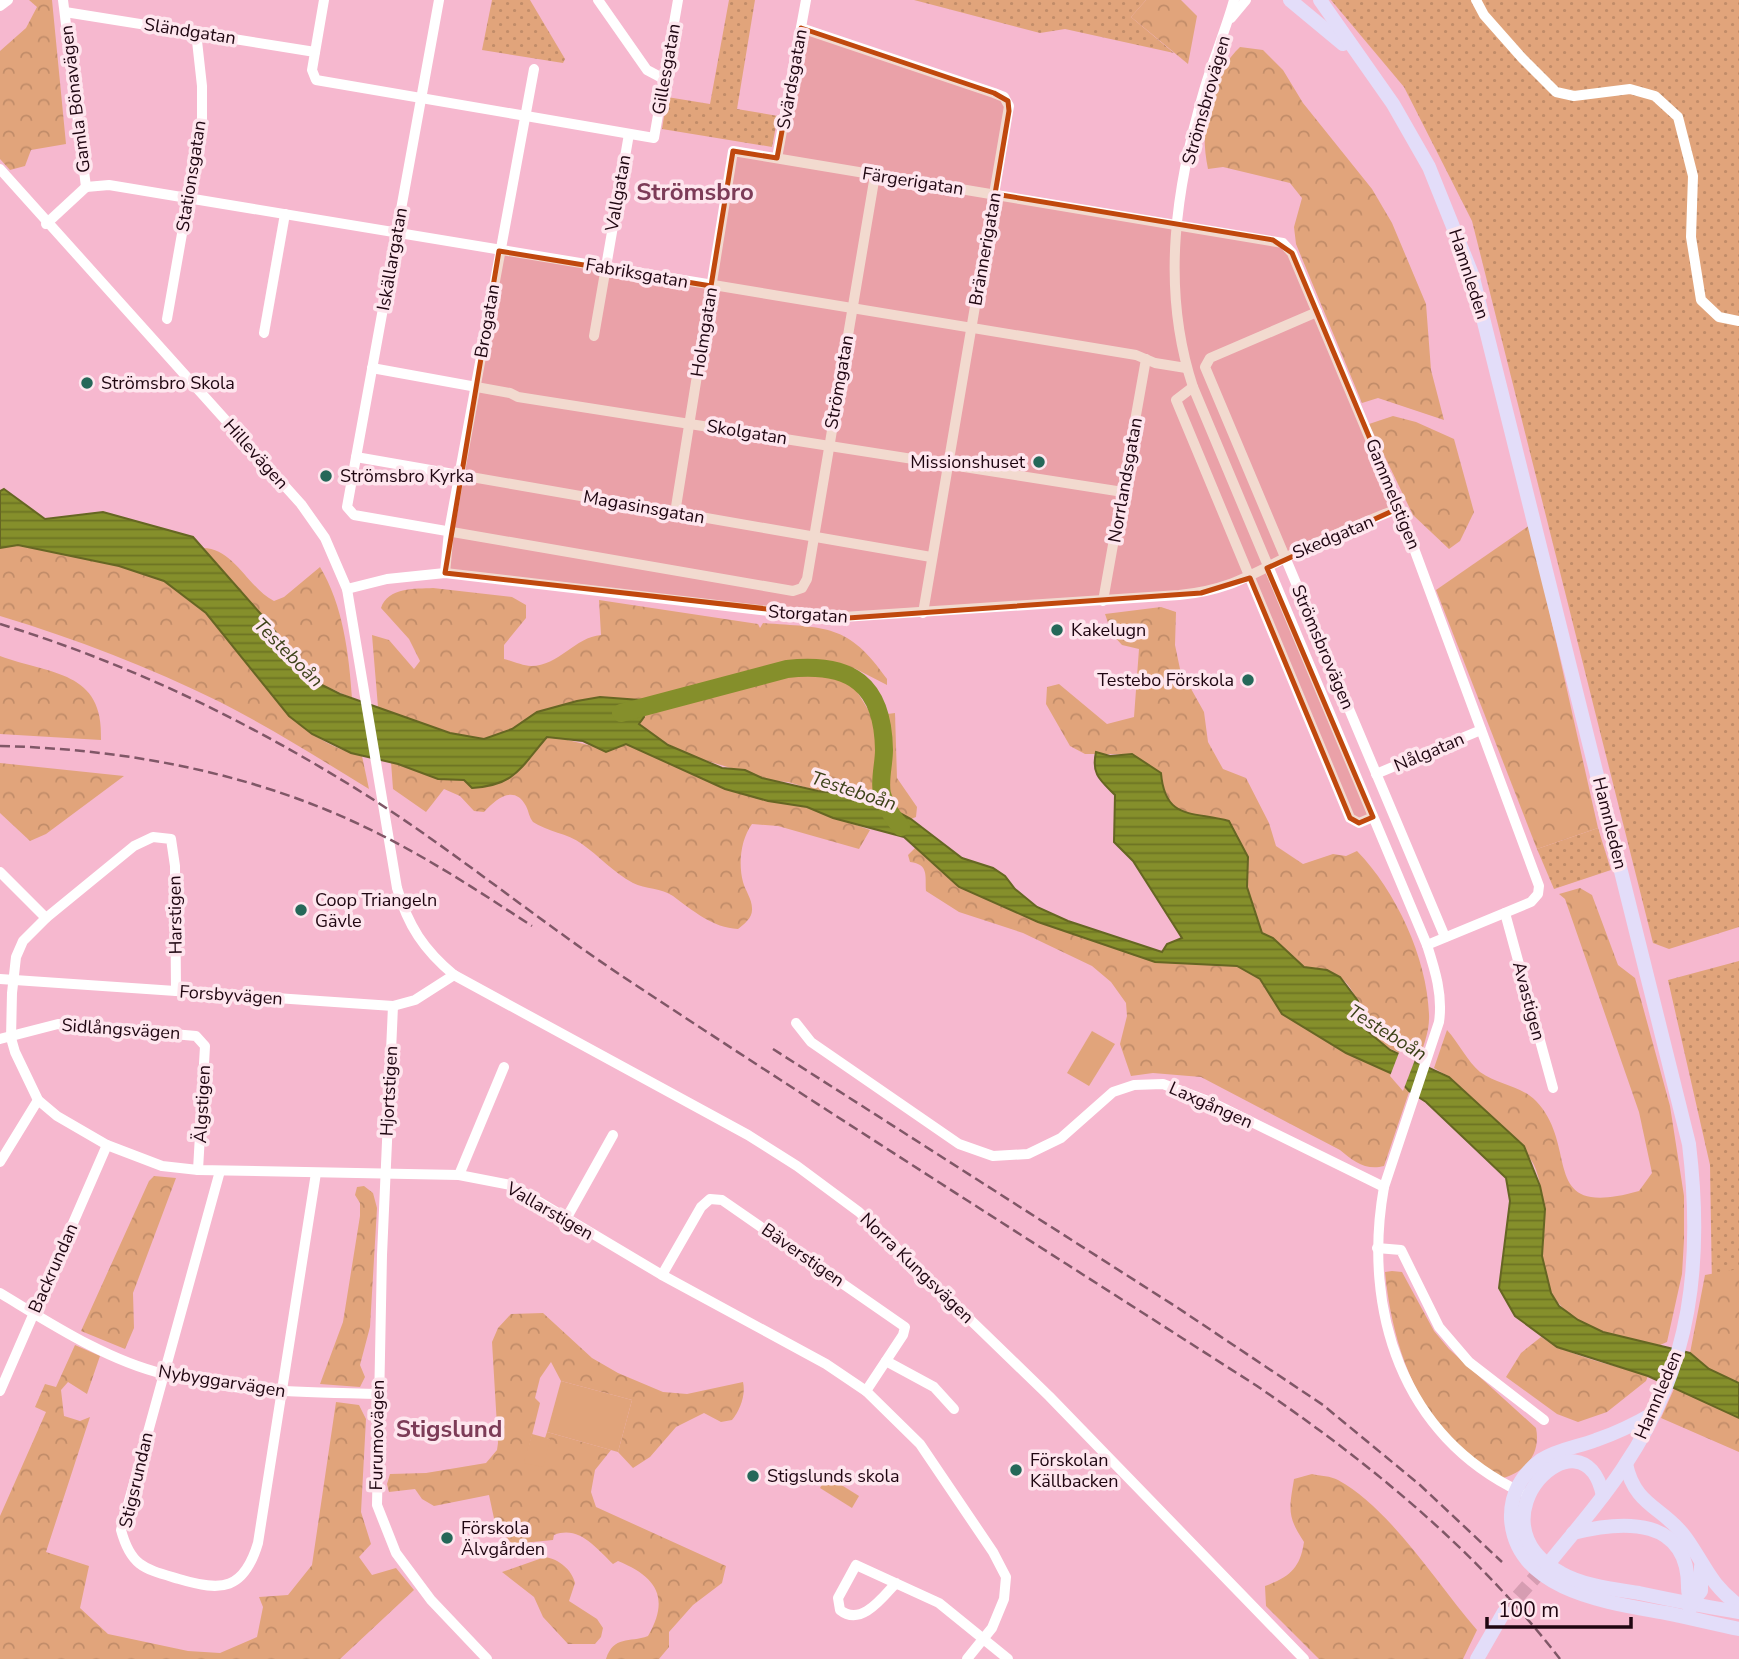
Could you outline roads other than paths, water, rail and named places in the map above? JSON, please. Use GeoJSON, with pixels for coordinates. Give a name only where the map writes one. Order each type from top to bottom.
{"type":"FeatureCollection","features":[{"type":"Feature","properties":{"kind":"main road","name":"Hamnleden"},"geometry":{"type":"LineString","coordinates":[[1290,0],[1325,27],[1377,80]]}},
{"type":"Feature","properties":{"kind":"main road","name":"Hamnleden"},"geometry":{"type":"LineString","coordinates":[[1320,0],[1377,80],[1429,167],[1472,274],[1689,1144],[1695,1195],[1696,1264],[1683,1334],[1654,1413],[1626,1464],[1553,1558]]}},
{"type":"Feature","properties":{"kind":"main road"},"geometry":{"type":"LineString","coordinates":[[1654,1413],[1623,1431],[1551,1455],[1531,1469],[1511,1512],[1514,1535],[1521,1551],[1542,1574],[1578,1593],[1606,1602],[1739,1612]]}},
{"type":"Feature","properties":{"kind":"main road"},"geometry":{"type":"LineString","coordinates":[[1522,1493],[1547,1471],[1564,1462],[1573,1462],[1591,1468],[1597,1474],[1603,1496]]}},
{"type":"Feature","properties":{"kind":"main road"},"geometry":{"type":"LineString","coordinates":[[1626,1464],[1635,1493],[1686,1538],[1716,1587],[1739,1606]]}},
{"type":"Feature","properties":{"kind":"main road"},"geometry":{"type":"LineString","coordinates":[[1573,1533],[1616,1524],[1638,1525],[1660,1533],[1676,1546],[1685,1560],[1690,1610]]}},
{"type":"Feature","properties":{"kind":"main road"},"geometry":{"type":"LineString","coordinates":[[1690,1610],[1701,1591],[1701,1566]]}},
{"type":"Feature","properties":{"kind":"main road"},"geometry":{"type":"LineString","coordinates":[[1690,1610],[1739,1629]]}},
{"type":"Feature","properties":{"kind":"main road"},"geometry":{"type":"LineString","coordinates":[[1478,1657],[1504,1612]]}},
{"type":"Feature","properties":{"kind":"street"},"geometry":{"type":"LineString","coordinates":[[0,6],[8,0]]}},
{"type":"Feature","properties":{"kind":"street"},"geometry":{"type":"LineString","coordinates":[[324,0],[312,70],[316,80],[629,134]]}},
{"type":"Feature","properties":{"kind":"street","name":"Iskällargatan"},"geometry":{"type":"LineString","coordinates":[[439,0],[347,507],[354,515],[449,531]]}},
{"type":"Feature","properties":{"kind":"street"},"geometry":{"type":"LineString","coordinates":[[598,0],[647,70],[664,79]]}},
{"type":"Feature","properties":{"kind":"street","name":"Gillesgatan"},"geometry":{"type":"LineString","coordinates":[[629,134],[654,138],[678,0]]}},
{"type":"Feature","properties":{"kind":"street","name":"Svärdsgatan"},"geometry":{"type":"LineString","coordinates":[[777,158],[806,0]]}},
{"type":"Feature","properties":{"kind":"street","name":"Strömsbrovägen"},"geometry":{"type":"LineString","coordinates":[[1234,0],[1195,122],[1175,224],[1173,296],[1186,368],[1267,568],[1427,945],[1441,1004],[1434,1039],[1384,1187],[1377,1248],[1387,1325],[1411,1390],[1444,1439],[1474,1466],[1522,1493]]}},
{"type":"Feature","properties":{"kind":"street","name":"Strömsbrovägen"},"geometry":{"type":"LineString","coordinates":[[1229,20],[1246,0]]}},
{"type":"Feature","properties":{"kind":"street"},"geometry":{"type":"LineString","coordinates":[[1476,0],[1484,15],[1556,92],[1574,96],[1630,89],[1655,96],[1678,117],[1693,176],[1691,237],[1701,300],[1719,317],[1739,321]]}},
{"type":"Feature","properties":{"kind":"street","name":"Sländgatan"},"geometry":{"type":"LineString","coordinates":[[64,6],[315,52]]}},
{"type":"Feature","properties":{"kind":"street","name":"Gamla Bönavägen"},"geometry":{"type":"LineString","coordinates":[[46,224],[86,187],[64,6]]}},
{"type":"Feature","properties":{"kind":"street","name":"Brännerigatan"},"geometry":{"type":"LineString","coordinates":[[801,28],[1004,97],[1009,111],[923,613]]}},
{"type":"Feature","properties":{"kind":"street","name":"Stationsgatan"},"geometry":{"type":"LineString","coordinates":[[167,319],[202,109],[196,32]]}},
{"type":"Feature","properties":{"kind":"street","name":"Brogatan"},"geometry":{"type":"LineString","coordinates":[[445,573],[449,531],[534,69]]}},
{"type":"Feature","properties":{"kind":"street","name":"Vallgatan"},"geometry":{"type":"LineString","coordinates":[[594,336],[629,134]]}},
{"type":"Feature","properties":{"kind":"street","name":"Färgerigatan"},"geometry":{"type":"LineString","coordinates":[[733,151],[1175,224]]}},
{"type":"Feature","properties":{"kind":"street","name":"Holmgatan"},"geometry":{"type":"LineString","coordinates":[[675,513],[733,151]]}},
{"type":"Feature","properties":{"kind":"street","name":"Hillevägen"},"geometry":{"type":"LineString","coordinates":[[0,169],[46,224],[301,504],[328,544],[347,589],[376,769],[397,888],[405,918],[432,956],[454,975]]}},
{"type":"Feature","properties":{"kind":"street","name":"Strömgatan"},"geometry":{"type":"LineString","coordinates":[[449,531],[793,591],[802,588],[814,537],[875,175]]}},
{"type":"Feature","properties":{"kind":"street","name":"Fabriksgatan"},"geometry":{"type":"LineString","coordinates":[[86,187],[109,185],[970,328],[1186,368]]}},
{"type":"Feature","properties":{"kind":"street"},"geometry":{"type":"LineString","coordinates":[[264,333],[285,214]]}},
{"type":"Feature","properties":{"kind":"street","name":"Gammelstigen"},"geometry":{"type":"LineString","coordinates":[[1175,224],[1283,243],[1292,253],[1399,508],[1537,878],[1538,894],[1531,902],[1504,914]]}},
{"type":"Feature","properties":{"kind":"street","name":"Strömsbrovägen"},"geometry":{"type":"LineString","coordinates":[[1317,312],[1210,358],[1205,363],[1206,370],[1445,937]]}},
{"type":"Feature","properties":{"kind":"street","name":"Norrlandsgatan"},"geometry":{"type":"LineString","coordinates":[[1103,600],[1146,359]]}},
{"type":"Feature","properties":{"kind":"street","name":"Skolgatan"},"geometry":{"type":"LineString","coordinates":[[372,368],[518,397],[1123,492]]}},
{"type":"Feature","properties":{"kind":"street"},"geometry":{"type":"LineString","coordinates":[[1193,387],[1175,400],[1350,818],[1359,823],[1373,817]]}},
{"type":"Feature","properties":{"kind":"street","name":"Magasinsgatan"},"geometry":{"type":"LineString","coordinates":[[356,457],[931,557]]}},
{"type":"Feature","properties":{"kind":"street","name":"Skedgatan"},"geometry":{"type":"LineString","coordinates":[[1267,568],[1285,557],[1399,508]]}},
{"type":"Feature","properties":{"kind":"street","name":"Storgatan"},"geometry":{"type":"LineString","coordinates":[[347,589],[387,579],[445,573],[828,618],[1206,593],[1250,578],[1267,568]]}},
{"type":"Feature","properties":{"kind":"street","name":"Nålgatan"},"geometry":{"type":"LineString","coordinates":[[1376,774],[1481,730]]}},
{"type":"Feature","properties":{"kind":"street","name":"Vallarstigen"},"geometry":{"type":"LineString","coordinates":[[171,839],[144,839],[46,918],[23,941],[16,957],[6,1039],[38,1100],[57,1116],[107,1145],[162,1166],[220,1171],[459,1175],[511,1185],[662,1275],[747,1319],[826,1364],[866,1391],[920,1444],[993,1552],[1006,1577],[1004,1599],[985,1639]]}},
{"type":"Feature","properties":{"kind":"street","name":"Harstigen"},"geometry":{"type":"LineString","coordinates":[[171,839],[175,866],[176,991]]}},
{"type":"Feature","properties":{"kind":"street"},"geometry":{"type":"LineString","coordinates":[[0,873],[46,918]]}},
{"type":"Feature","properties":{"kind":"street"},"geometry":{"type":"LineString","coordinates":[[1427,945],[1504,914]]}},
{"type":"Feature","properties":{"kind":"street","name":"Avastigen"},"geometry":{"type":"LineString","coordinates":[[1504,914],[1553,1088]]}},
{"type":"Feature","properties":{"kind":"street","name":"Forsbyvägen"},"geometry":{"type":"LineString","coordinates":[[0,979],[393,1006],[415,1000],[454,975]]}},
{"type":"Feature","properties":{"kind":"street","name":"Norra Kungsvägen"},"geometry":{"type":"LineString","coordinates":[[454,975],[747,1135],[797,1166],[859,1212],[1049,1396],[1304,1659]]}},
{"type":"Feature","properties":{"kind":"street","name":"Hjortstigen"},"geometry":{"type":"LineString","coordinates":[[385,1175],[393,1006]]}},
{"type":"Feature","properties":{"kind":"street","name":"Laxgången"},"geometry":{"type":"LineString","coordinates":[[796,1023],[811,1042],[948,1136],[993,1156],[1028,1154],[1061,1138],[1113,1091],[1134,1085],[1163,1084],[1213,1102],[1384,1187]]}},
{"type":"Feature","properties":{"kind":"street","name":"Sidlångsvägen"},"geometry":{"type":"LineString","coordinates":[[6,1039],[45,1025],[58,1024],[184,1034],[201,1040]]}},
{"type":"Feature","properties":{"kind":"street","name":"Älgstigen"},"geometry":{"type":"LineString","coordinates":[[198,1170],[205,1046],[201,1040]]}},
{"type":"Feature","properties":{"kind":"street"},"geometry":{"type":"LineString","coordinates":[[459,1175],[504,1067]]}},
{"type":"Feature","properties":{"kind":"street"},"geometry":{"type":"LineString","coordinates":[[0,1162],[38,1100]]}},
{"type":"Feature","properties":{"kind":"street"},"geometry":{"type":"LineString","coordinates":[[566,1219],[613,1135]]}},
{"type":"Feature","properties":{"kind":"street","name":"Backrundan"},"geometry":{"type":"LineString","coordinates":[[0,1391],[107,1145]]}},
{"type":"Feature","properties":{"kind":"street","name":"Stigsrundan"},"geometry":{"type":"LineString","coordinates":[[220,1171],[121,1530],[132,1558],[148,1570],[208,1588],[229,1585],[244,1574],[253,1560],[316,1172]]}},
{"type":"Feature","properties":{"kind":"street","name":"Furumovägen"},"geometry":{"type":"LineString","coordinates":[[385,1175],[376,1505],[391,1542],[431,1600],[486,1659]]}},
{"type":"Feature","properties":{"kind":"street","name":"Bäverstigen"},"geometry":{"type":"LineString","coordinates":[[662,1275],[701,1208],[710,1199],[722,1200],[905,1327],[903,1335],[866,1391]]}},
{"type":"Feature","properties":{"kind":"street"},"geometry":{"type":"LineString","coordinates":[[1377,1248],[1401,1250],[1438,1327],[1469,1362],[1544,1420]]}},
{"type":"Feature","properties":{"kind":"street","name":"Nybyggarvägen"},"geometry":{"type":"LineString","coordinates":[[0,1293],[105,1351],[163,1374],[279,1393],[378,1394]]}},
{"type":"Feature","properties":{"kind":"street"},"geometry":{"type":"LineString","coordinates":[[886,1361],[934,1387],[954,1409]]}},
{"type":"Feature","properties":{"kind":"street"},"geometry":{"type":"LineString","coordinates":[[896,1583],[870,1610],[856,1616],[848,1616],[840,1610],[838,1598],[856,1565],[896,1583],[939,1603],[1008,1659]]}},
{"type":"Feature","properties":{"kind":"street"},"geometry":{"type":"LineString","coordinates":[[967,1659],[985,1639]]}},
{"type":"Feature","properties":{"kind":"water"},"geometry":{"type":"Polygon","coordinates":[[[4,489],[45,519],[103,512],[193,537],[267,621],[312,680],[340,694],[450,733],[484,739],[512,729],[537,712],[577,701],[600,697],[640,700],[644,717],[639,724],[668,745],[722,768],[745,770],[762,778],[818,791],[869,796],[911,819],[962,858],[993,868],[1037,907],[1068,921],[1162,952],[1167,944],[1182,938],[1133,861],[1114,842],[1115,795],[1101,781],[1095,766],[1096,752],[1110,756],[1132,754],[1161,773],[1168,799],[1175,807],[1193,814],[1229,821],[1248,857],[1247,887],[1262,933],[1273,938],[1304,967],[1327,970],[1340,977],[1358,1001],[1366,1030],[1390,1050],[1449,1077],[1524,1146],[1540,1186],[1545,1209],[1542,1256],[1551,1293],[1559,1306],[1578,1320],[1603,1332],[1690,1353],[1709,1369],[1739,1383],[1739,1418],[1648,1376],[1557,1347],[1515,1316],[1499,1288],[1510,1201],[1506,1178],[1426,1102],[1409,1091],[1395,1075],[1346,1053],[1282,1014],[1260,979],[1237,966],[1155,962],[1038,922],[959,887],[904,837],[833,818],[807,807],[768,801],[725,789],[626,744],[606,752],[583,741],[547,737],[523,766],[508,779],[472,788],[464,780],[438,779],[398,764],[351,753],[312,734],[289,716],[206,613],[164,581],[119,566],[18,545],[0,548],[0,491],[4,489]]]}},
{"type":"Feature","properties":{"kind":"waterway","name":"Testeboån"},"geometry":{"type":"LineString","coordinates":[[621,713],[787,669],[829,669],[846,674],[859,682],[870,694],[877,709],[884,750],[882,794],[901,827]]}},
{"type":"Feature","properties":{"kind":"tunnel"},"geometry":{"type":"LineString","coordinates":[[1504,1612],[1547,1564]]}},
{"type":"Feature","properties":{"kind":"railway"},"geometry":{"type":"LineString","coordinates":[[0,624],[98,658],[193,699],[285,747],[374,800],[622,976],[1257,1386],[1299,1416],[1381,1478],[1457,1545],[1493,1581],[1560,1659]]}},
{"type":"Feature","properties":{"kind":"railway"},"geometry":{"type":"LineString","coordinates":[[0,746],[49,748],[147,760],[196,769],[291,796],[400,845],[458,878],[532,926]]}},
{"type":"Feature","properties":{"kind":"railway"},"geometry":{"type":"LineString","coordinates":[[773,1049],[1178,1308],[1323,1405],[1420,1485],[1502,1562]]}},
{"type":"Feature","properties":{"kind":"place","name":"Strömsbro Skola"},"geometry":{"type":"Point","coordinates":[87,383]}},
{"type":"Feature","properties":{"kind":"place","name":"Missionshuset"},"geometry":{"type":"Point","coordinates":[1039,462]}},
{"type":"Feature","properties":{"kind":"place","name":"Strömsbro Kyrka"},"geometry":{"type":"Point","coordinates":[326,476]}},
{"type":"Feature","properties":{"kind":"place","name":"Kakelugn"},"geometry":{"type":"Point","coordinates":[1057,630]}},
{"type":"Feature","properties":{"kind":"place","name":"Testebo Förskola"},"geometry":{"type":"Point","coordinates":[1248,680]}},
{"type":"Feature","properties":{"kind":"place","name":"Coop Triangeln Gävle"},"geometry":{"type":"Point","coordinates":[301,910]}},
{"type":"Feature","properties":{"kind":"place","name":"Förskolan Källbacken"},"geometry":{"type":"Point","coordinates":[1016,1470]}},
{"type":"Feature","properties":{"kind":"place","name":"Stigslunds skola"},"geometry":{"type":"Point","coordinates":[753,1476]}},
{"type":"Feature","properties":{"kind":"place","name":"Förskola Älvgården"},"geometry":{"type":"Point","coordinates":[447,1538]}},
{"type":"Feature","properties":{"kind":"district","name":"Strömsbro"},"geometry":{"type":"Point","coordinates":[695,192]}},
{"type":"Feature","properties":{"kind":"district","name":"Stigslund"},"geometry":{"type":"Point","coordinates":[449,1429]}}]}
